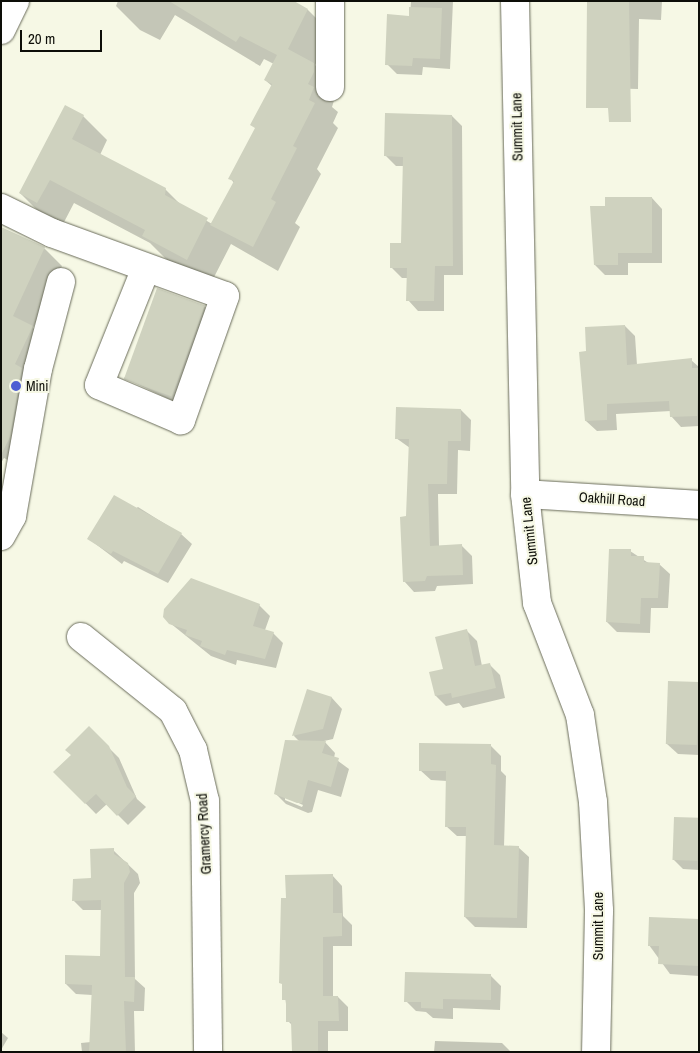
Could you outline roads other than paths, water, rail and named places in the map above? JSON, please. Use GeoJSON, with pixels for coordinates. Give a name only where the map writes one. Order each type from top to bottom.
{"type":"FeatureCollection","features":[{"type":"Feature","properties":{"kind":"street"},"geometry":{"type":"LineString","coordinates":[[1,30],[16,1]]}},
{"type":"Feature","properties":{"kind":"street"},"geometry":{"type":"LineString","coordinates":[[330,1],[330,86]]}},
{"type":"Feature","properties":{"kind":"street","name":"Summit Lane"},"geometry":{"type":"LineString","coordinates":[[515,1],[525,494],[536,603],[580,715],[593,802],[599,911],[596,1052]]}},
{"type":"Feature","properties":{"kind":"street"},"geometry":{"type":"LineString","coordinates":[[1,208],[52,233],[224,296],[181,420],[99,385],[146,268]]}},
{"type":"Feature","properties":{"kind":"street"},"geometry":{"type":"LineString","coordinates":[[1,536],[12,516],[9,489],[61,282]]}},
{"type":"Feature","properties":{"kind":"street","name":"Oakhill Road"},"geometry":{"type":"LineString","coordinates":[[525,494],[699,505]]}},
{"type":"Feature","properties":{"kind":"street","name":"Gramercy Road"},"geometry":{"type":"LineString","coordinates":[[81,637],[173,711],[193,750],[205,801],[208,1052]]}},
{"type":"Feature","properties":{"kind":"place","name":"Mini"},"geometry":{"type":"Point","coordinates":[16,386]}}]}
